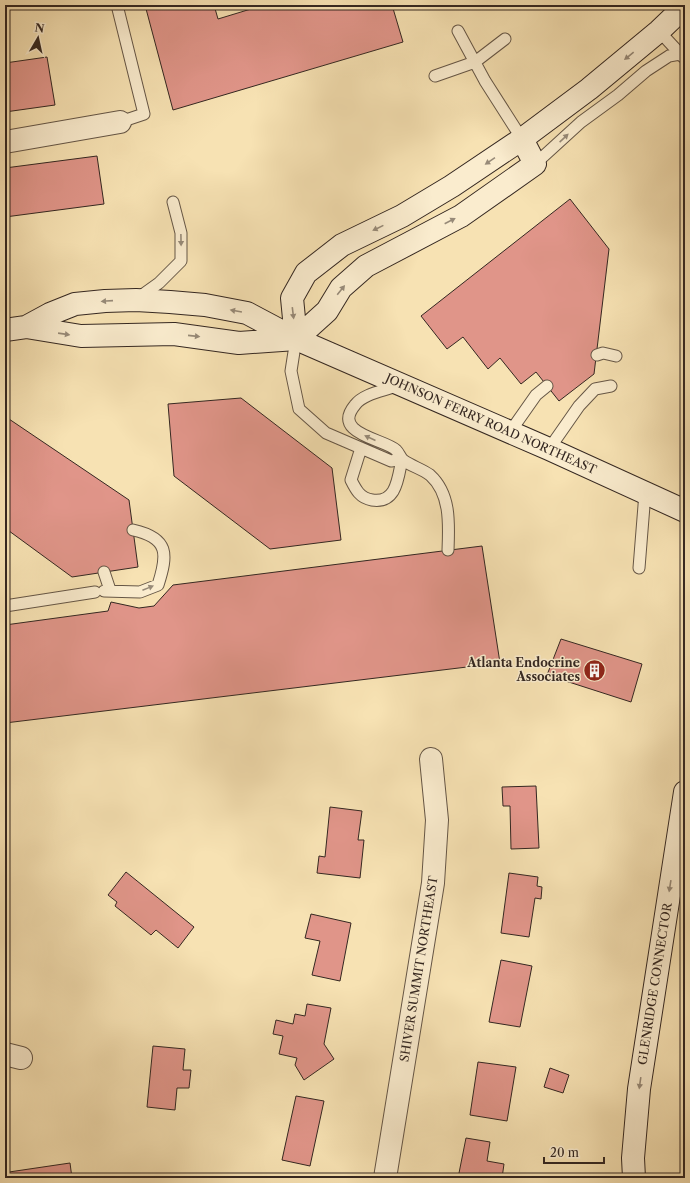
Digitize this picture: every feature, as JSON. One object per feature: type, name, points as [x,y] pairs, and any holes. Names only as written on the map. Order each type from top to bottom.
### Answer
[{"type":"main road","points":[[296,339],[292,298],[306,273],[342,245],[402,216],[452,186],[522,139],[589,89],[659,32],[685,6]]},
{"type":"main road","points":[[5,142],[120,122]]},
{"type":"main road","points":[[296,339],[327,311],[341,288],[366,266],[461,216],[535,164],[522,139]]},
{"type":"main road","name":"JOHNSON FERRY ROAD NORTHEAST","points":[[15,329],[75,304],[136,300],[206,305],[247,313],[296,339],[550,449],[685,511]]},
{"type":"main road","name":"JOHNSON FERRY ROAD NORTHEAST","points":[[15,329],[81,336],[174,334],[239,343],[296,339]]},
{"type":"main road","name":"SHIVER SUMMIT NORTHEAST","points":[[385,1178],[433,883],[437,820],[431,759]]},
{"type":"main road","name":"GLENRIDGE CONNECTOR","points":[[634,1178],[639,1089],[685,792]]},
{"type":"lane","points":[[117,5],[144,114],[120,122]]},
{"type":"lane","points":[[458,31],[522,139]]},
{"type":"lane","points":[[659,32],[682,56]]},
{"type":"lane","points":[[435,76],[475,62],[505,39]]},
{"type":"lane","points":[[535,164],[581,122],[618,95],[646,71],[669,56],[682,56]]},
{"type":"lane","points":[[136,300],[159,283],[181,261],[181,234],[173,202]]},
{"type":"lane","points":[[296,339],[291,371],[299,409],[326,433],[391,461],[402,459]]},
{"type":"lane","points":[[597,355],[603,353],[616,356]]},
{"type":"lane","points":[[400,384],[360,400],[355,405],[350,419],[351,425],[357,432],[396,450],[402,459],[430,475],[440,490],[447,505],[448,550]]},
{"type":"lane","points":[[510,432],[536,395],[547,386]]},
{"type":"lane","points":[[550,449],[579,406],[595,388],[611,386]]},
{"type":"lane","points":[[361,448],[351,480],[357,492],[367,499],[381,501],[390,496],[396,488],[402,459]]},
{"type":"lane","points":[[639,568],[645,492]]},
{"type":"lane","points":[[5,606],[103,591],[140,592],[158,585],[164,564],[161,545],[150,534],[133,530]]},
{"type":"lane","points":[[103,591],[104,572]]},
{"type":"building","points":[[145,5],[214,5],[218,19],[264,5],[392,5],[403,42],[173,110]]},
{"type":"building","points":[[47,57],[55,105],[5,112],[5,63]]},
{"type":"building","points":[[97,156],[104,204],[5,217],[5,168]]},
{"type":"building","points":[[570,199],[609,249],[594,374],[559,401],[536,372],[521,384],[500,358],[488,369],[463,337],[447,349],[421,316]]},
{"type":"building","points":[[241,398],[332,468],[341,540],[270,549],[174,476],[168,404]]},
{"type":"building","points":[[5,419],[9,419],[129,500],[138,567],[72,577],[5,528]]},
{"type":"building","points":[[482,546],[500,663],[5,723],[5,625],[108,611],[111,602],[139,608],[154,606],[173,585]]},
{"type":"building","name":"Atlanta Endocrine Associates","points":[[561,639],[642,664],[631,702],[547,675]]},
{"type":"building","points":[[536,786],[539,848],[511,849],[510,806],[503,806],[502,787]]},
{"type":"building","points":[[330,807],[362,811],[358,840],[364,840],[360,878],[317,873],[319,856],[325,857]]},
{"type":"building","points":[[126,872],[194,927],[178,948],[156,930],[151,935],[115,906],[117,902],[108,895]]},
{"type":"building","points":[[509,873],[538,877],[537,886],[542,887],[541,899],[535,898],[529,937],[501,933]]},
{"type":"building","points":[[311,914],[351,923],[340,981],[312,975],[320,941],[305,938]]},
{"type":"building","points":[[501,960],[532,966],[520,1027],[489,1022]]},
{"type":"building","points":[[307,1004],[331,1008],[324,1044],[334,1059],[304,1080],[295,1065],[297,1058],[279,1054],[283,1036],[273,1034],[276,1020],[293,1024],[295,1014],[305,1016]]},
{"type":"building","points":[[153,1046],[185,1049],[183,1070],[191,1070],[189,1088],[177,1088],[175,1110],[147,1107]]},
{"type":"building","points":[[478,1062],[516,1067],[507,1121],[470,1115]]},
{"type":"building","points":[[550,1068],[569,1075],[563,1093],[544,1087]]},
{"type":"building","points":[[296,1096],[324,1101],[310,1166],[282,1160]]},
{"type":"building","points":[[466,1138],[490,1142],[487,1161],[504,1164],[502,1178],[458,1178]]},
{"type":"building","points":[[70,1163],[72,1178],[10,1178],[9,1172]]},
{"type":"place","name":"Atlanta Endocrine Associates","points":[[595,670]]}]
